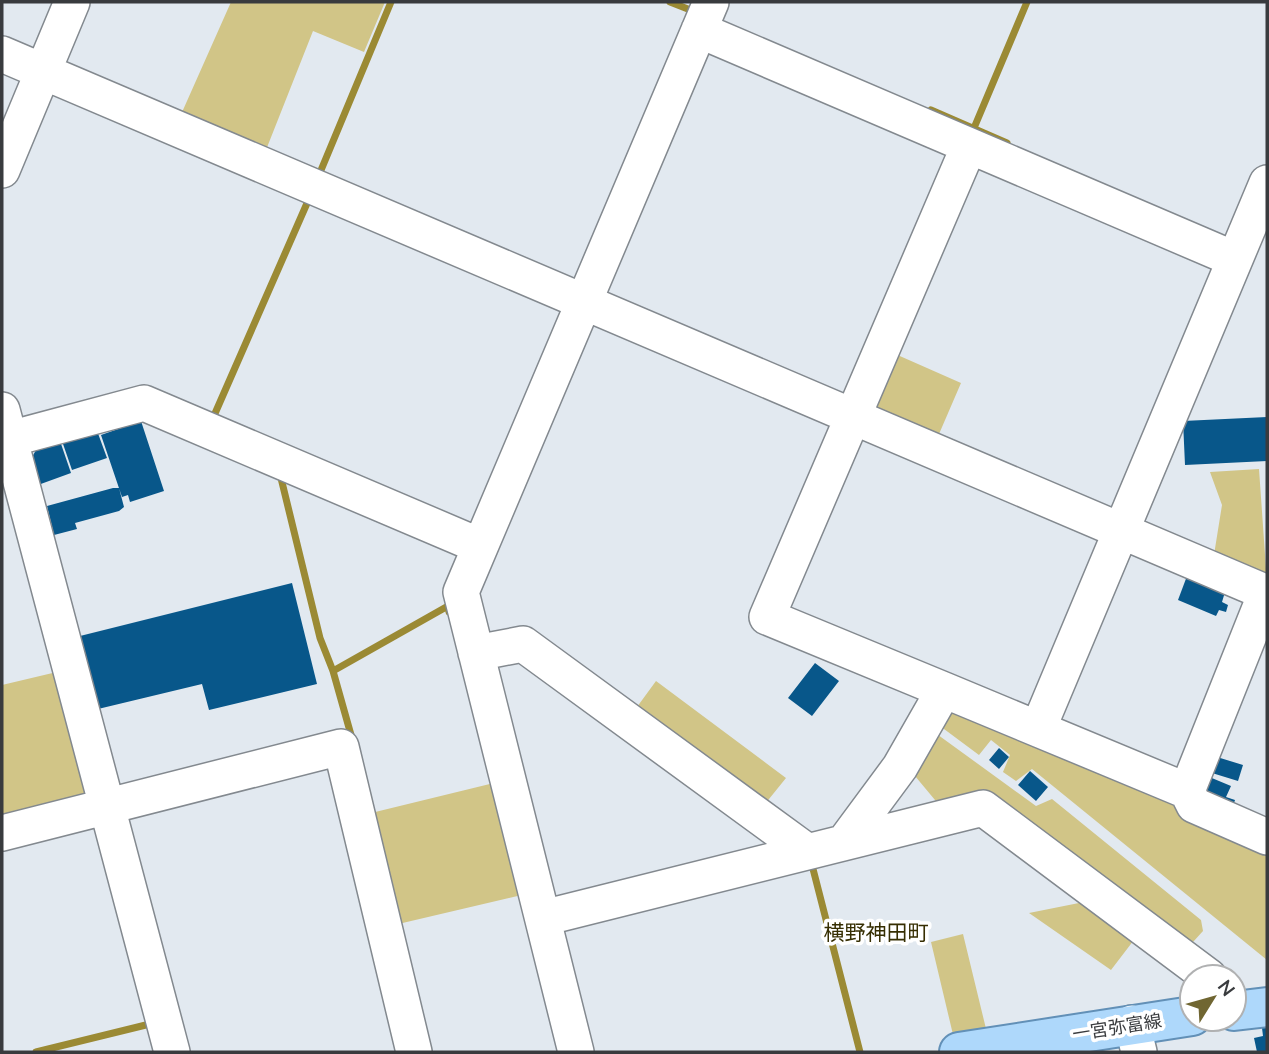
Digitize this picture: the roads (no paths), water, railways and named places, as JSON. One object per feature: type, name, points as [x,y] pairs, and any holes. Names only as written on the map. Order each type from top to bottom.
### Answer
[{"type":"main road","name":"一宮弥富線","points":[[960,1052],[1135,1038],[1178,1021]]},
{"type":"street","points":[[2,170],[72,2]]},
{"type":"street","points":[[576,1052],[461,592],[705,16],[969,146],[1249,241]]},
{"type":"street","points":[[2,54],[1266,593],[1187,791]]},
{"type":"street","points":[[969,146],[767,617],[1187,791],[1194,805],[1267,837]]},
{"type":"street","points":[[1038,729],[1121,531],[1249,241],[1267,183]]},
{"type":"street","points":[[172,1052],[4,430],[144,403],[480,546]]},
{"type":"street","points":[[476,653],[523,644],[805,850]]},
{"type":"street","points":[[846,841],[900,767],[944,690]]},
{"type":"street","points":[[2,833],[341,747],[414,1052]]},
{"type":"street","points":[[543,918],[805,850],[984,808],[1190,963]]},
{"type":"waterway","points":[[319,175],[391,2]]},
{"type":"waterway","points":[[670,2],[693,11]]},
{"type":"waterway","points":[[974,128],[1027,2]]},
{"type":"waterway","points":[[931,110],[1007,143]]},
{"type":"waterway","points":[[217,420],[213,418],[308,201]]},
{"type":"waterway","points":[[280,474],[320,638],[333,671],[353,742]]},
{"type":"waterway","points":[[333,671],[448,606],[449,612]]},
{"type":"waterway","points":[[812,865],[860,1052]]},
{"type":"waterway","points":[[36,1052],[154,1023]]},
{"type":"district","name":"横野神田町","points":[[876,932]]}]
